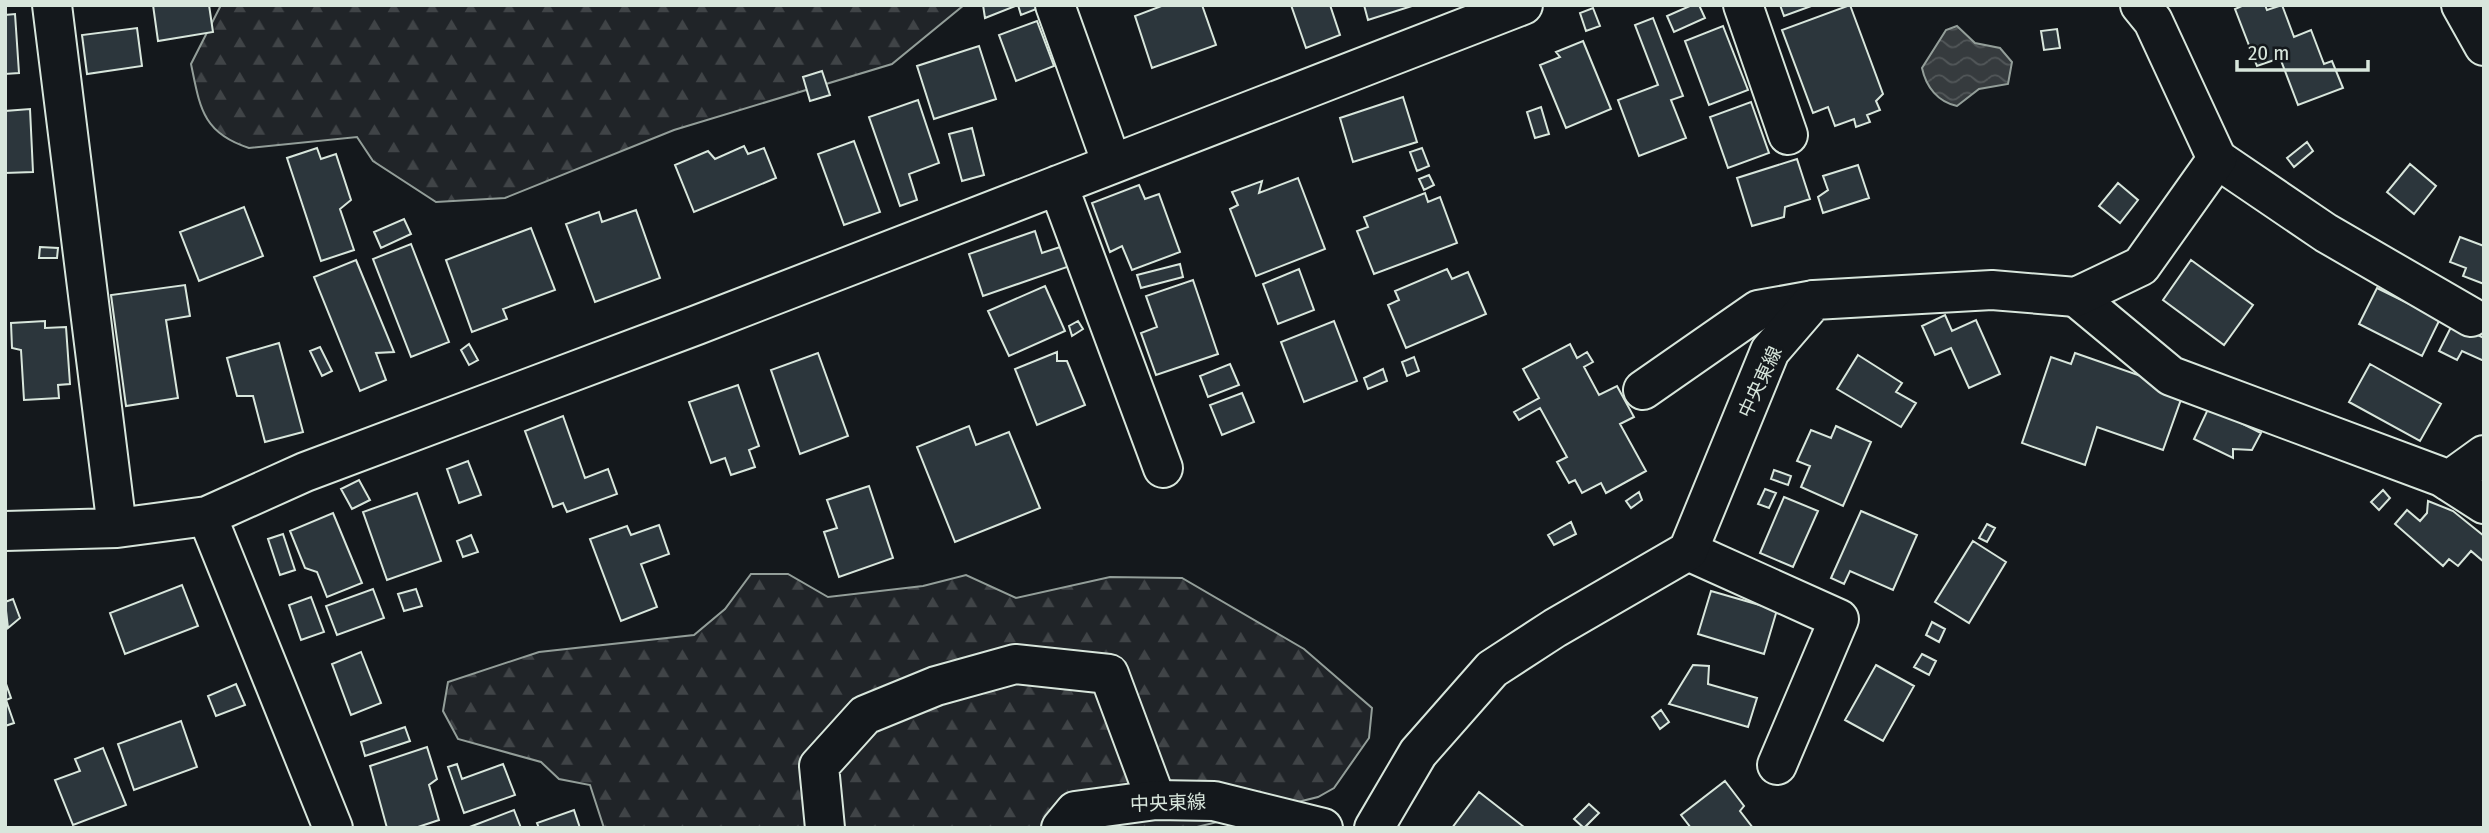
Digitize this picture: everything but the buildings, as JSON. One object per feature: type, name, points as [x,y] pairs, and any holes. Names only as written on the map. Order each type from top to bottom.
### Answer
[{"type":"street","points":[[52,5],[117,528]]},
{"type":"street","points":[[1055,5],[1112,164]]},
{"type":"street","points":[[5,531],[117,528],[207,516],[305,472],[1523,5]]},
{"type":"street","points":[[1743,5],[1788,135]]},
{"type":"street","points":[[2140,5],[2153,21],[2217,159],[2326,233],[2471,317]]},
{"type":"street","points":[[2462,5],[2484,46]]},
{"type":"street","points":[[1643,390],[1758,310],[1814,300],[1992,290],[2076,298],[2141,266],[2217,159]]},
{"type":"street","points":[[1058,185],[1163,468]]},
{"type":"street","points":[[2076,298],[2171,376],[2448,481],[2484,504]]},
{"type":"street","name":"中央東線","points":[[1688,551],[1770,351],[1814,300]]},
{"type":"street","points":[[2448,481],[2484,455]]},
{"type":"street","points":[[207,516],[333,828]]},
{"type":"street","points":[[1374,828],[1418,753],[1492,668],[1688,551],[1839,619],[1777,765]]},
{"type":"street","points":[[825,828],[819,766],[865,715],[936,686],[1016,664],[1109,674],[1156,800]]},
{"type":"street","name":"中央東線","points":[[1062,828],[1075,811],[1156,800],[1214,801],[1323,828]]},
{"type":"green space","points":[[221,5],[964,5],[892,64],[674,130],[505,198],[436,202],[373,161],[357,137],[249,148],[221,135],[212,126],[201,106],[191,64]]},
{"type":"green space","points":[[751,574],[788,574],[828,597],[923,586],[966,575],[1016,598],[1110,577],[1182,578],[1304,649],[1372,708],[1369,738],[1334,788],[1318,797],[1193,828],[604,828],[590,785],[559,779],[541,762],[458,739],[443,711],[448,682],[539,652],[694,635],[725,609]]},
{"type":"water","points":[[1957,26],[1975,43],[2000,48],[2012,62],[2008,84],[1979,89],[1957,106],[1934,93],[1922,68],[1946,30]]}]
